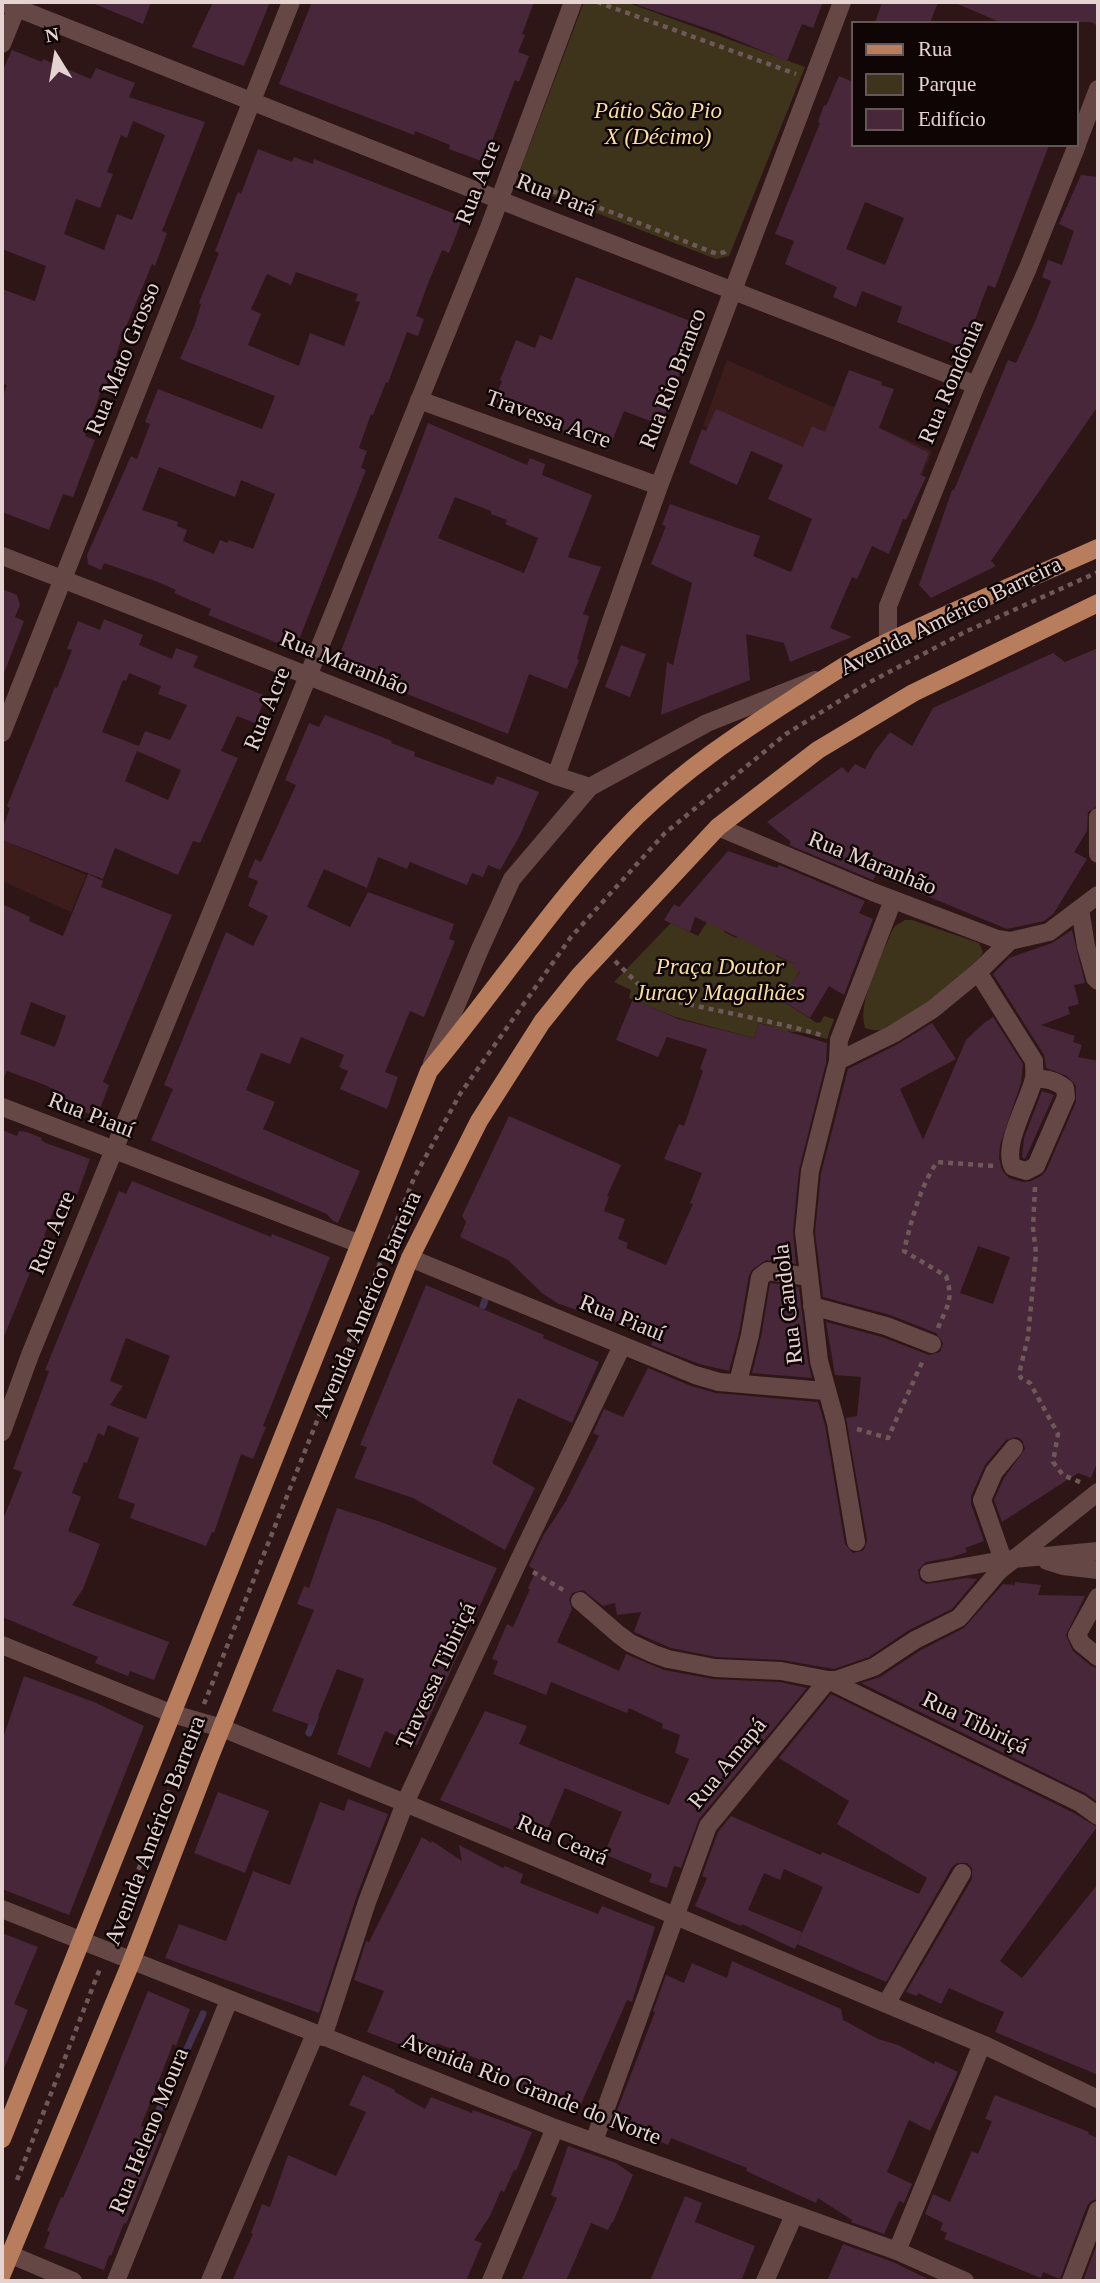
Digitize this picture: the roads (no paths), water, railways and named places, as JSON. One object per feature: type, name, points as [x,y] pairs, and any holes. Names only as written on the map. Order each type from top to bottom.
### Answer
[{"type":"main road","name":"Avenida Américo Barreira","points":[[2,2139],[429,1071],[478,1013],[540,927],[593,864],[680,776],[727,741],[838,670],[888,642],[1098,548]]},
{"type":"main road","name":"Avenida Américo Barreira","points":[[2,2274],[132,1960],[410,1258],[479,1121],[542,1022],[604,949],[718,827],[818,751],[913,693],[1098,603]]},
{"type":"street","name":"Rua Mato Grosso","points":[[2,733],[291,2]]},
{"type":"street","name":"Rua Acre","points":[[2,1432],[30,1355],[309,675],[500,200],[573,2]]},
{"type":"street","name":"Rua Rio Branco","points":[[556,776],[659,486],[842,2]]},
{"type":"street","name":"Rua Pará","points":[[12,4],[252,102],[976,385]]},
{"type":"street","points":[[2,44],[12,4]]},
{"type":"street","name":"Rua Rondônia","points":[[1079,140],[1098,89]]},
{"type":"street","name":"Rua Rondônia","points":[[888,642],[888,606],[976,385],[1028,268],[1076,147]]},
{"type":"street","name":"Travessa Acre","points":[[419,400],[659,486]]},
{"type":"street","name":"Rua Maranhão","points":[[2,556],[309,675],[556,776],[590,787]]},
{"type":"street","name":"Avenida Américo Barreira","points":[[429,1071],[512,879],[590,787],[707,723],[838,670]]},
{"type":"street","points":[[1098,817],[1098,854]]},
{"type":"street","name":"Rua Maranhão","points":[[718,827],[893,900],[997,939],[1010,941]]},
{"type":"street","points":[[838,1061],[893,1034],[933,1009],[1010,941],[1049,932],[1098,895]]},
{"type":"street","name":"Rua Gandola","points":[[856,1542],[836,1423],[825,1391],[804,1232],[810,1171],[838,1061],[839,1040],[893,900]]},
{"type":"street","points":[[1080,909],[1086,946],[1098,981]]},
{"type":"street","points":[[978,972],[1034,1061],[1034,1078],[1019,1114],[1010,1158],[1023,1169],[1042,1153],[1066,1097],[1065,1088],[1059,1083],[1034,1078]]},
{"type":"street","name":"Rua Piauí","points":[[2,1107],[360,1244]]},
{"type":"street","name":"Rua Piauí","points":[[410,1258],[695,1375],[719,1381],[825,1391]]},
{"type":"street","points":[[738,1382],[750,1335],[760,1277],[768,1271],[809,1277]]},
{"type":"street","points":[[812,1306],[886,1326],[932,1344]]},
{"type":"street","name":"Travessa Tibiriçá","points":[[210,2281],[319,2035],[405,1803],[622,1346]]},
{"type":"street","points":[[1008,1560],[982,1500],[995,1472],[1014,1448]]},
{"type":"street","points":[[580,1601],[630,1643],[668,1660],[715,1668],[781,1671],[836,1680],[874,1667],[915,1640],[959,1618],[1008,1560],[1092,1489]]},
{"type":"street","points":[[929,1573],[1008,1560],[1098,1551]]},
{"type":"street","points":[[1035,1558],[1063,1566],[1098,1570]]},
{"type":"street","points":[[1098,1597],[1077,1635],[1081,1643],[1098,1657]]},
{"type":"street","name":"Rua Ceará","points":[[2,1644],[173,1714],[222,1728],[405,1803],[982,2044],[1098,2099]]},
{"type":"street","name":"Rua Tibiriçá","points":[[828,1680],[1068,1797],[1098,1816]]},
{"type":"street","name":"Rua Amapá","points":[[594,2141],[708,1826],[828,1680]]},
{"type":"street","points":[[886,2004],[962,1873]]},
{"type":"street","name":"Avenida Rio Grande do Norte","points":[[2,1909],[555,2128],[897,2252],[965,2281]]},
{"type":"street","name":"Rua Heleno Moura","points":[[116,2281],[229,2000]]},
{"type":"street","points":[[897,2252],[982,2044]]},
{"type":"street","points":[[491,2281],[555,2128]]},
{"type":"street","points":[[1071,2281],[1098,2210]]},
{"type":"street","points":[[765,2281],[794,2216]]},
{"type":"street","points":[[9,2254],[73,2281]]},
{"type":"waterway","points":[[483,1306],[486,1297]]},
{"type":"waterway","points":[[309,1733],[315,1717]]},
{"type":"waterway","points":[[153,2123],[203,2014]]},
{"type":"park label","name":"Pátio São Pio X (Décimo)","points":[[658,125]]},
{"type":"park label","name":"Praça Doutor Juracy Magalhães","points":[[720,981]]}]
